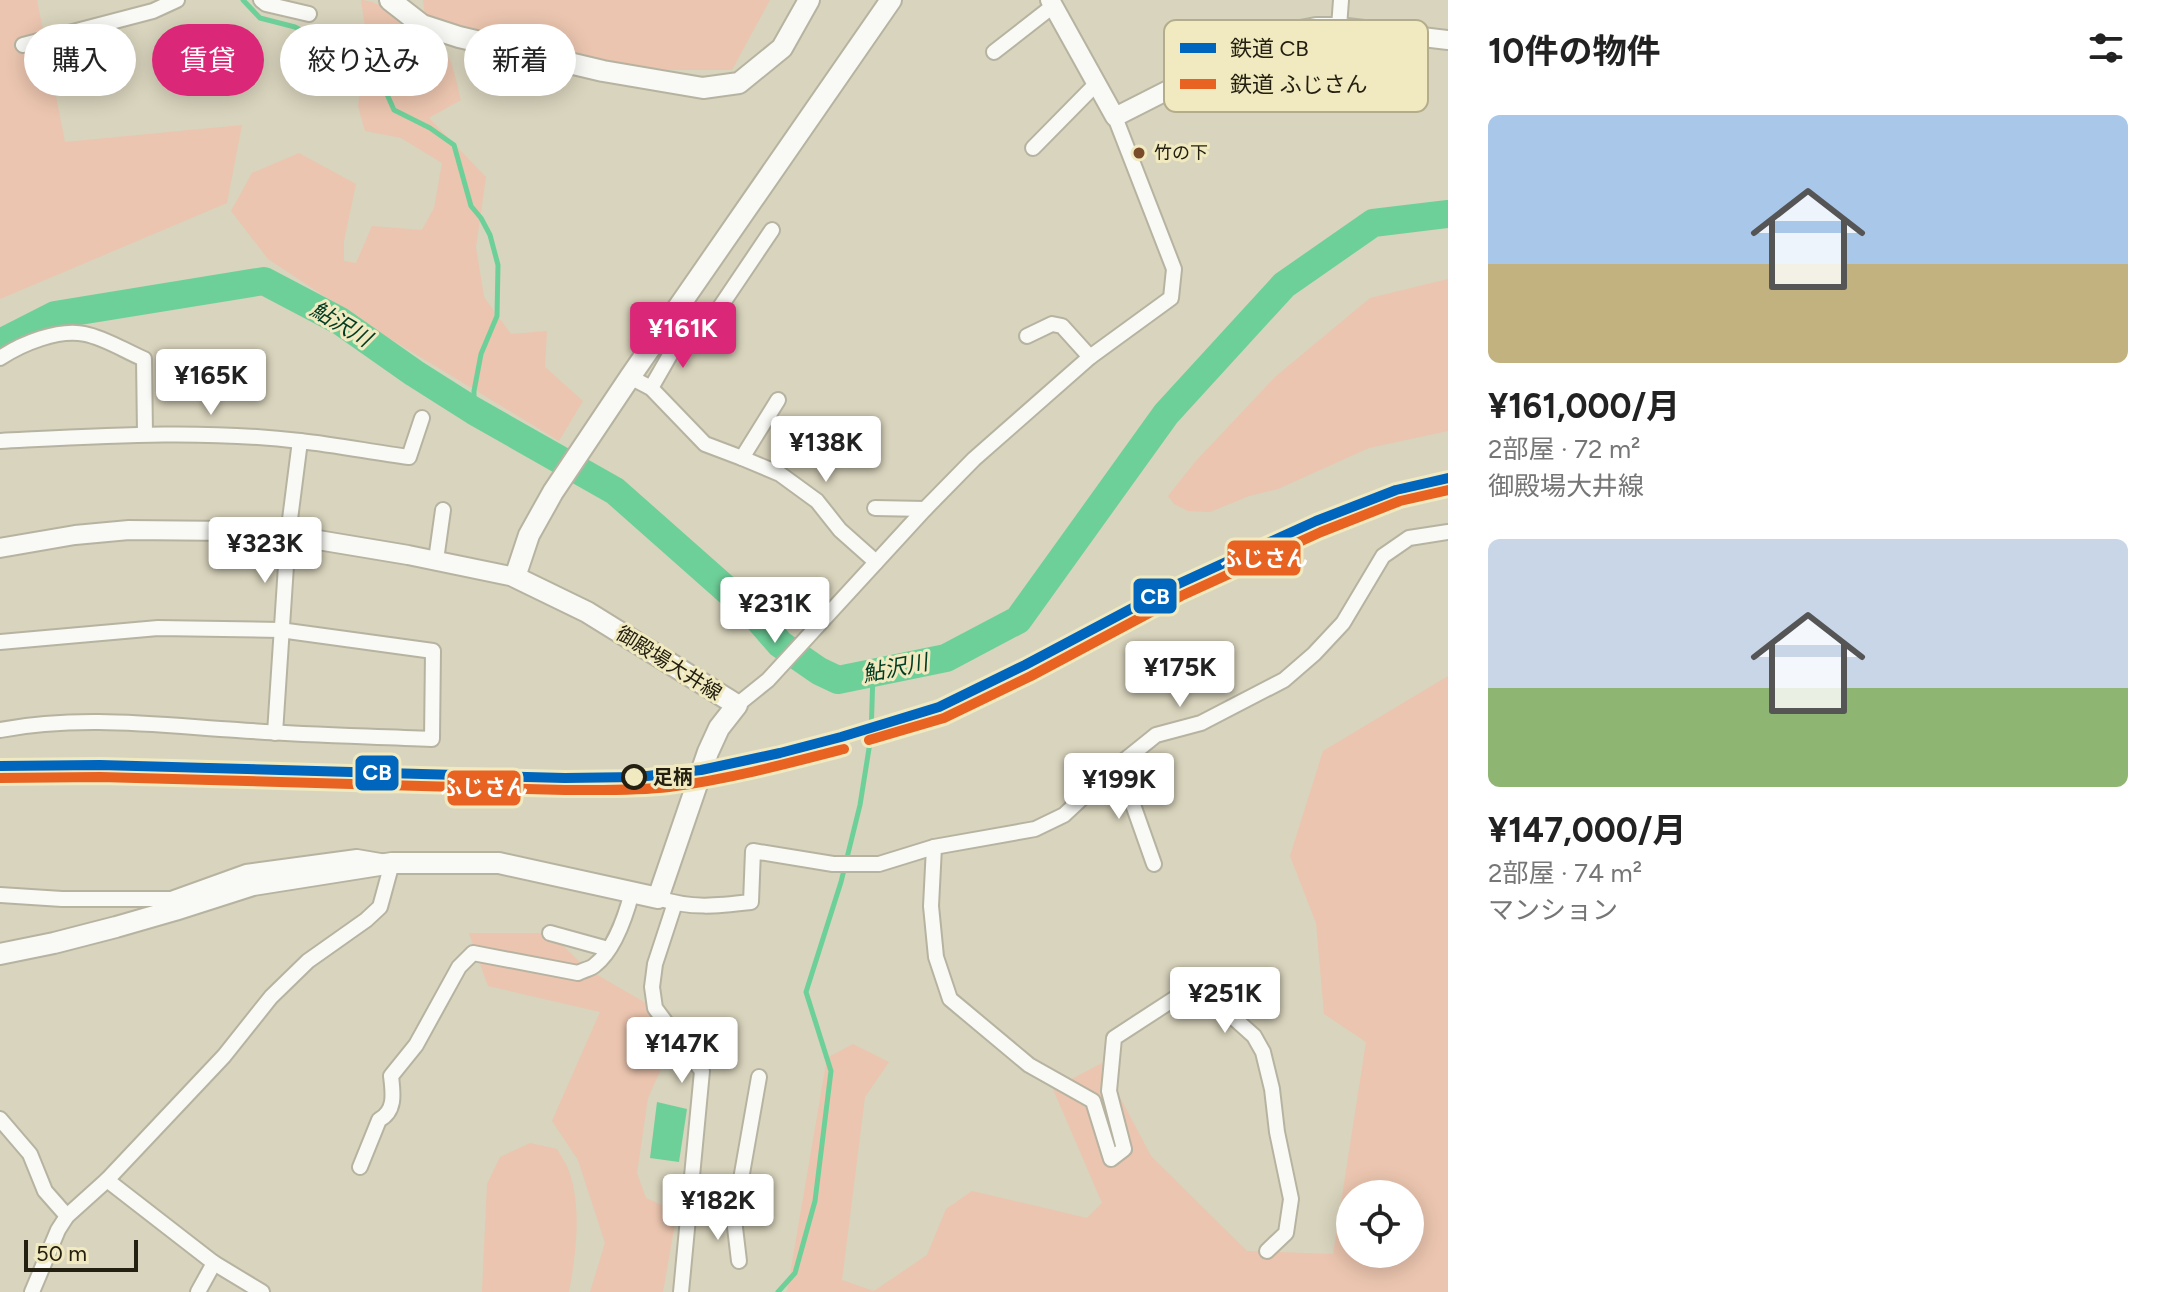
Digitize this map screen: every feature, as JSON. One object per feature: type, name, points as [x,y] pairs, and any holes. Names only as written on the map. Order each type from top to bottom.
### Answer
[{"type":"main road","points":[[390,0],[422,25],[459,37],[603,71],[703,88],[739,83],[782,48],[809,0]]},
{"type":"main road","points":[[515,577],[529,535],[555,489],[891,0]]},
{"type":"main road","name":"御殿場大井線","points":[[515,577],[587,612],[737,705],[726,716],[711,744],[666,901]]},
{"type":"main road","points":[[0,954],[54,943],[175,910],[253,885],[392,863],[499,863],[666,901]]},
{"type":"street","points":[[23,45],[153,11],[177,0]]},
{"type":"street","points":[[261,0],[266,4],[309,14],[301,0]]},
{"type":"street","points":[[1340,20],[1341,0]]},
{"type":"street","points":[[737,705],[768,680],[974,459],[1090,357],[1171,298],[1174,269],[1115,117],[1051,3],[994,52]]},
{"type":"street","points":[[1428,38],[1448,40]]},
{"type":"street","points":[[1033,148],[1097,83]]},
{"type":"street","points":[[1115,117],[1164,92]]},
{"type":"street","points":[[651,388],[682,334],[689,336],[710,322],[772,230]]},
{"type":"street","points":[[1027,336],[1052,324],[1062,326],[1090,357]]},
{"type":"street","points":[[0,358],[41,338],[74,332],[88,334],[144,359],[145,434]]},
{"type":"street","points":[[630,377],[651,388],[705,444],[780,474],[817,501],[840,530],[876,562]]},
{"type":"street","points":[[742,458],[778,400]]},
{"type":"street","points":[[0,441],[145,434],[300,441],[409,457],[422,418]]},
{"type":"street","points":[[275,733],[288,535],[300,441]]},
{"type":"street","points":[[875,508],[925,509]]},
{"type":"street","points":[[436,560],[443,510]]},
{"type":"street","points":[[0,548],[75,535],[129,530],[233,531],[288,535],[515,577]]},
{"type":"street","points":[[681,1292],[702,1071],[655,1008],[652,987],[666,901],[711,907],[751,902],[753,851],[833,864],[879,864],[934,847],[1035,829],[1064,815],[1156,735],[1201,723],[1284,680],[1343,623],[1383,556],[1409,538],[1448,532]]},
{"type":"street","points":[[0,642],[158,628],[280,630],[433,651],[432,739],[275,733],[100,721],[26,725],[0,730]]},
{"type":"street","points":[[1119,765],[1154,864]]},
{"type":"street","points":[[934,847],[931,906],[936,957],[950,999],[1029,1065],[1093,1101],[1111,1159],[1124,1149],[1109,1091],[1114,1038],[1203,980],[1225,1010],[1254,1036],[1263,1052],[1272,1089],[1291,1199],[1286,1233],[1267,1251]]},
{"type":"street","points":[[0,895],[62,899],[171,899],[246,872],[357,857],[392,863],[380,907],[308,961],[271,997],[224,1056],[107,1180],[67,1216],[32,1292]]},
{"type":"street","points":[[360,1167],[379,1120],[387,1116],[394,1101],[391,1076],[416,1045],[459,967],[473,953],[578,973],[594,966],[608,949],[627,914],[632,892]]},
{"type":"street","points":[[550,933],[608,949]]},
{"type":"street","points":[[739,1261],[734,1219],[759,1077]]},
{"type":"street","points":[[0,1119],[30,1154],[45,1191],[67,1216]]},
{"type":"street","points":[[107,1180],[214,1263],[262,1292]]},
{"type":"street","points":[[689,1207],[734,1219]]},
{"type":"street","points":[[198,1292],[214,1263]]},
{"type":"shaded area","points":[[0,0],[37,0],[42,24],[24,24],[24,96],[56,96],[65,142],[242,125],[227,203],[0,299]]},
{"type":"shaded area","points":[[361,0],[382,6],[412,24],[365,24]]},
{"type":"shaded area","points":[[423,0],[770,0],[732,70],[652,70],[576,53],[576,24],[464,26],[425,16]]},
{"type":"shaded area","points":[[448,57],[461,100],[429,118],[486,177],[476,247],[484,297],[511,334],[547,331],[545,367],[583,401],[559,441],[374,329],[268,259],[231,211],[252,173],[299,153],[356,184],[344,241],[344,261],[356,263],[372,226],[422,230],[434,208],[442,163],[401,138],[365,131],[358,106],[359,96],[448,96]]},
{"type":"shaded area","points":[[1448,279],[1448,431],[1369,448],[1278,489],[1249,496],[1210,512],[1188,511],[1174,504],[1168,496],[1195,462],[1275,377],[1370,298]]},
{"type":"shaded area","points":[[1448,676],[1448,1292],[787,1292],[827,1058],[853,1044],[889,1062],[865,1097],[842,1280],[874,1291],[927,1255],[946,1209],[972,1191],[1087,1218],[1102,1203],[1053,1089],[1102,1063],[1151,1156],[1247,1251],[1333,1254],[1336,1235],[1336,1268],[1424,1268],[1424,1180],[1345,1180],[1366,1042],[1324,1014],[1316,923],[1290,856],[1323,751]]},
{"type":"shaded area","points":[[469,933],[550,933],[587,969],[644,1002],[671,1047],[648,1098],[637,1173],[646,1198],[677,1212],[663,1292],[590,1292],[605,1243],[578,1160],[552,1121],[600,1012],[488,986]]},
{"type":"shaded area","points":[[657,1102],[687,1109],[679,1162],[650,1158]]},
{"type":"shaded area","points":[[530,1143],[557,1149],[573,1185],[576,1231],[569,1292],[482,1292],[487,1184],[500,1157]]},
{"type":"waterway","points":[[243,0],[260,18],[295,27],[378,74],[394,110],[430,128],[454,145],[471,206],[490,235],[498,265],[497,316],[481,354],[474,391],[474,411]]},
{"type":"waterway","name":"鮎沢川","points":[[0,343],[55,315],[264,281],[340,321],[474,411],[615,491],[754,614],[780,644],[838,680],[946,658],[1018,620],[1166,414],[1284,285],[1373,223],[1448,214]]},
{"type":"waterway","points":[[778,1292],[795,1273],[815,1201],[831,1071],[806,992],[841,882],[860,805],[871,736],[873,673]]},
{"type":"rail line","name":"CB","points":[[0,766],[100,765],[565,778],[638,777],[701,770],[841,737],[939,707],[1176,585],[1316,521],[1396,490],[1448,478]]},
{"type":"rail line","name":"ふじさん","points":[[869,740],[944,718],[1031,676],[1181,596],[1321,532],[1400,501],[1448,490]]},
{"type":"rail line","name":"ふじさん","points":[[0,778],[100,777],[630,790],[714,780],[844,749]]},
{"type":"place","name":"竹の下","points":[[1139,153]]},
{"type":"place","name":"足柄","points":[[634,777]]}]
